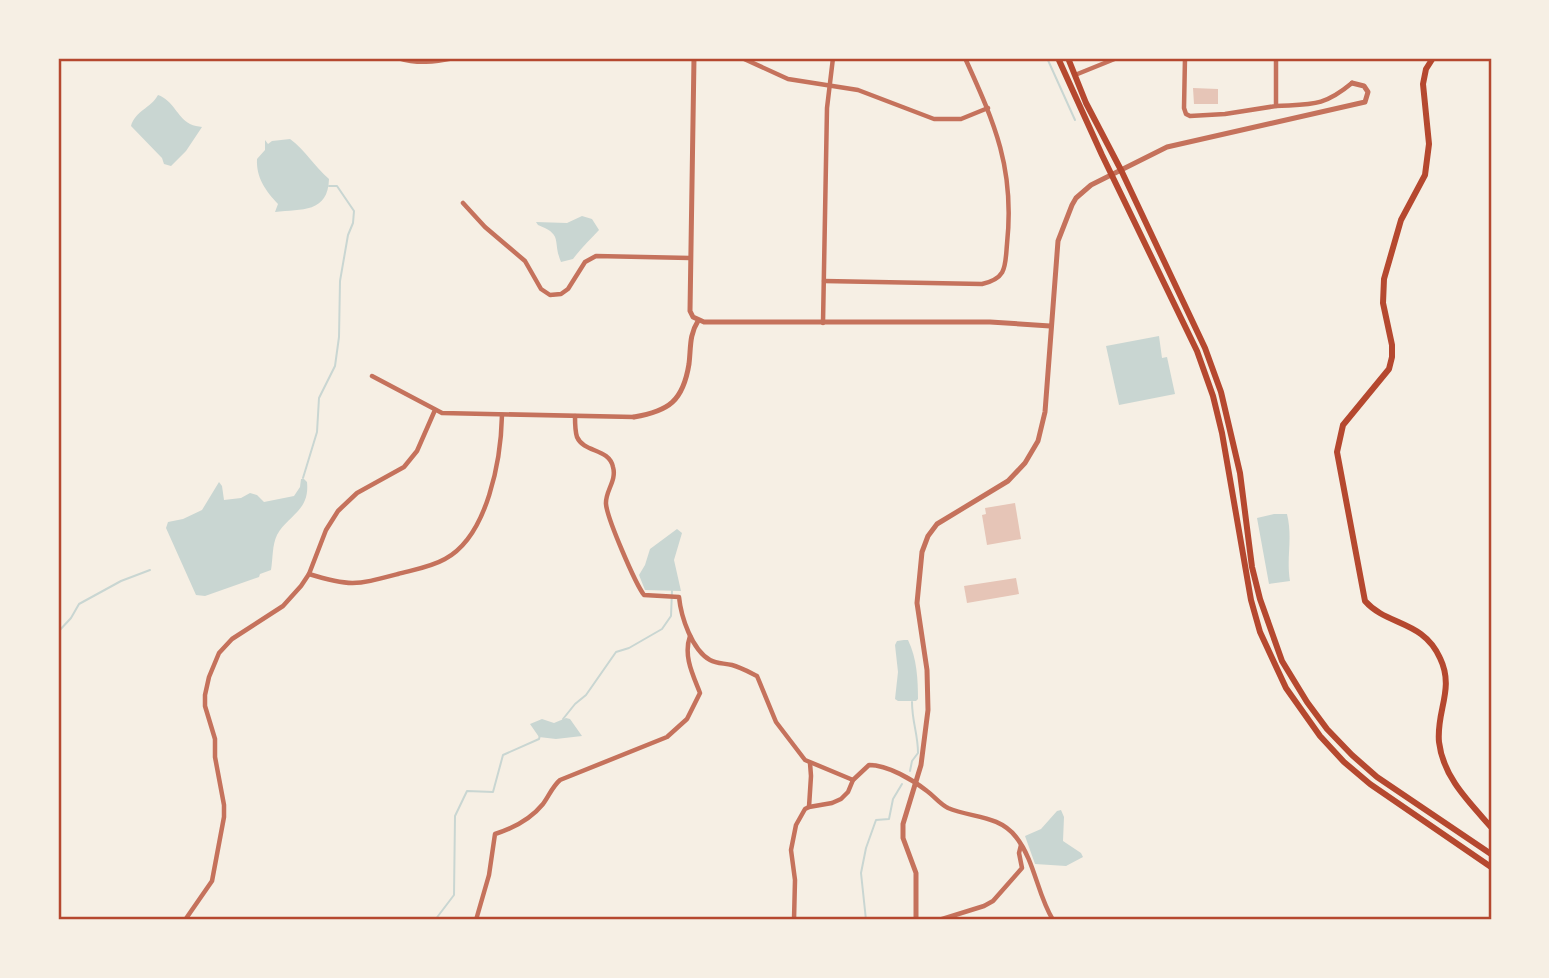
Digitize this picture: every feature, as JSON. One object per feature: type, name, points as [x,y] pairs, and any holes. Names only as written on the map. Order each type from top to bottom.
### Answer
[{"type":"main road","points":[[1058,58],[1197,351],[1213,396],[1230,473],[1251,600],[1260,632],[1286,688],[1320,736],[1370,784],[1491,867]]},
{"type":"main road","points":[[1068,58],[1086,103],[1121,170],[1205,348],[1221,392],[1240,473],[1252,567],[1260,599],[1273,639],[1294,683],[1327,729],[1377,777],[1491,855]]},
{"type":"main road","points":[[1433,58],[1426,69],[1423,84],[1430,144],[1429,159],[1425,175],[1401,220],[1384,279],[1382,303],[1392,345],[1392,357],[1389,369],[1343,425],[1337,452],[1365,601],[1371,608],[1409,625],[1422,634],[1433,644],[1441,658],[1447,674],[1439,741],[1442,756],[1451,778],[1491,827]]},
{"type":"street","points":[[398,58],[431,63],[454,58]]},
{"type":"street","points":[[694,58],[690,311],[698,321],[823,324],[990,322],[1051,326]]},
{"type":"street","points":[[742,58],[788,79],[858,90],[934,119],[961,119],[988,108]]},
{"type":"street","points":[[823,324],[829,85],[833,58]]},
{"type":"street","points":[[824,281],[982,284],[996,281],[1003,272],[1009,197],[1002,146],[965,58]]},
{"type":"street","points":[[1074,76],[1117,58]]},
{"type":"street","points":[[916,920],[916,873],[903,838],[904,824],[917,785],[928,710],[928,670],[918,603],[919,570],[924,544],[937,524],[1008,481],[1030,455],[1042,426],[1058,241],[1068,212],[1082,191],[1167,148],[1365,102],[1368,92],[1364,86],[1352,83],[1328,101],[1319,104],[1276,106],[1190,117],[1184,108],[1185,58]]},
{"type":"street","points":[[1276,58],[1276,106]]},
{"type":"street","points":[[463,203],[485,227],[525,261],[541,289],[550,295],[561,294],[568,289],[585,262],[596,256],[690,258]]},
{"type":"street","points":[[372,376],[435,410],[453,414],[634,417],[652,414],[667,408],[679,397],[689,364],[690,337],[698,321]]},
{"type":"street","points":[[186,920],[212,881],[224,817],[215,739],[205,706],[205,695],[219,653],[232,639],[283,606],[309,574],[326,530],[338,511],[358,493],[404,467],[418,451],[435,410]]},
{"type":"street","points":[[309,574],[343,584],[360,584],[445,559],[465,543],[477,523],[491,489],[500,447],[502,415]]},
{"type":"street","points":[[575,416],[576,434],[580,442],[603,453],[613,467],[613,483],[606,504],[607,512],[643,595],[679,597],[680,608],[691,635],[708,660],[733,665],[757,676],[776,722],[810,763],[853,780]]},
{"type":"street","points":[[476,920],[489,875],[495,834],[527,820],[560,780],[667,737],[687,719],[700,694],[690,671],[688,642],[691,635]]},
{"type":"street","points":[[809,807],[810,763]]},
{"type":"street","points":[[794,920],[796,899],[792,840],[796,825],[805,809],[841,799],[848,792],[853,780],[869,765],[878,765],[917,785],[947,807],[990,818],[1007,826],[1026,852],[1040,896],[1053,920]]},
{"type":"street","points":[[939,920],[993,901],[1022,868],[1019,853],[1021,844]]},
{"type":"shaded area","points":[[158,95],[168,101],[186,121],[202,127],[186,151],[171,166],[164,164],[162,158],[131,126],[136,117]]},
{"type":"shaded area","points":[[290,139],[329,179],[328,190],[319,204],[312,207],[275,212],[278,204],[263,184],[257,159],[265,150],[265,140],[268,144]]},
{"type":"shaded area","points":[[582,216],[592,219],[599,230],[573,259],[561,262],[556,239],[536,222],[567,223]]},
{"type":"shaded area","points":[[1159,336],[1162,358],[1167,357],[1175,394],[1119,405],[1106,346]]},
{"type":"shaded area","points":[[301,479],[307,482],[305,500],[277,535],[271,570],[259,577],[205,596],[196,595],[166,528],[168,522],[183,519],[202,510],[219,482],[224,500],[241,498],[250,493],[257,495],[264,502],[294,496],[300,487]]},
{"type":"shaded area","points":[[1287,514],[1290,581],[1269,584],[1257,518]]},
{"type":"shaded area","points":[[677,529],[682,533],[674,560],[681,591],[645,590],[639,575],[650,549]]},
{"type":"shaded area","points":[[908,640],[915,662],[918,699],[898,701],[895,699],[898,672],[895,645],[897,641]]},
{"type":"shaded area","points":[[542,719],[554,723],[570,719],[582,736],[556,739],[539,737],[530,724]]},
{"type":"shaded area","points":[[1061,810],[1064,817],[1063,841],[1083,857],[1066,866],[1035,864],[1025,836],[1041,829]]},
{"type":"building","points":[[1193,88],[1218,89],[1218,104],[1194,104]]},
{"type":"building","points":[[1015,503],[1021,539],[987,545],[982,515],[986,514],[985,508]]},
{"type":"building","points":[[1016,578],[1019,594],[967,603],[964,586]]},
{"type":"waterway","points":[[1047,58],[1075,120]]},
{"type":"waterway","points":[[303,478],[317,432],[319,398],[335,366],[339,337],[340,281],[348,235],[353,223],[354,211],[337,186],[329,186]]},
{"type":"waterway","points":[[58,632],[79,604],[121,581],[150,570]]},
{"type":"waterway","points":[[563,719],[586,695],[616,652],[629,648],[662,629],[671,616],[672,591]]},
{"type":"waterway","points":[[910,771],[912,761],[918,753],[912,702]]},
{"type":"waterway","points":[[435,920],[454,895],[455,816],[467,791],[493,792],[503,755],[539,739],[540,735]]},
{"type":"waterway","points":[[866,920],[861,873],[866,848],[876,820],[889,819],[893,799],[902,784]]}]
